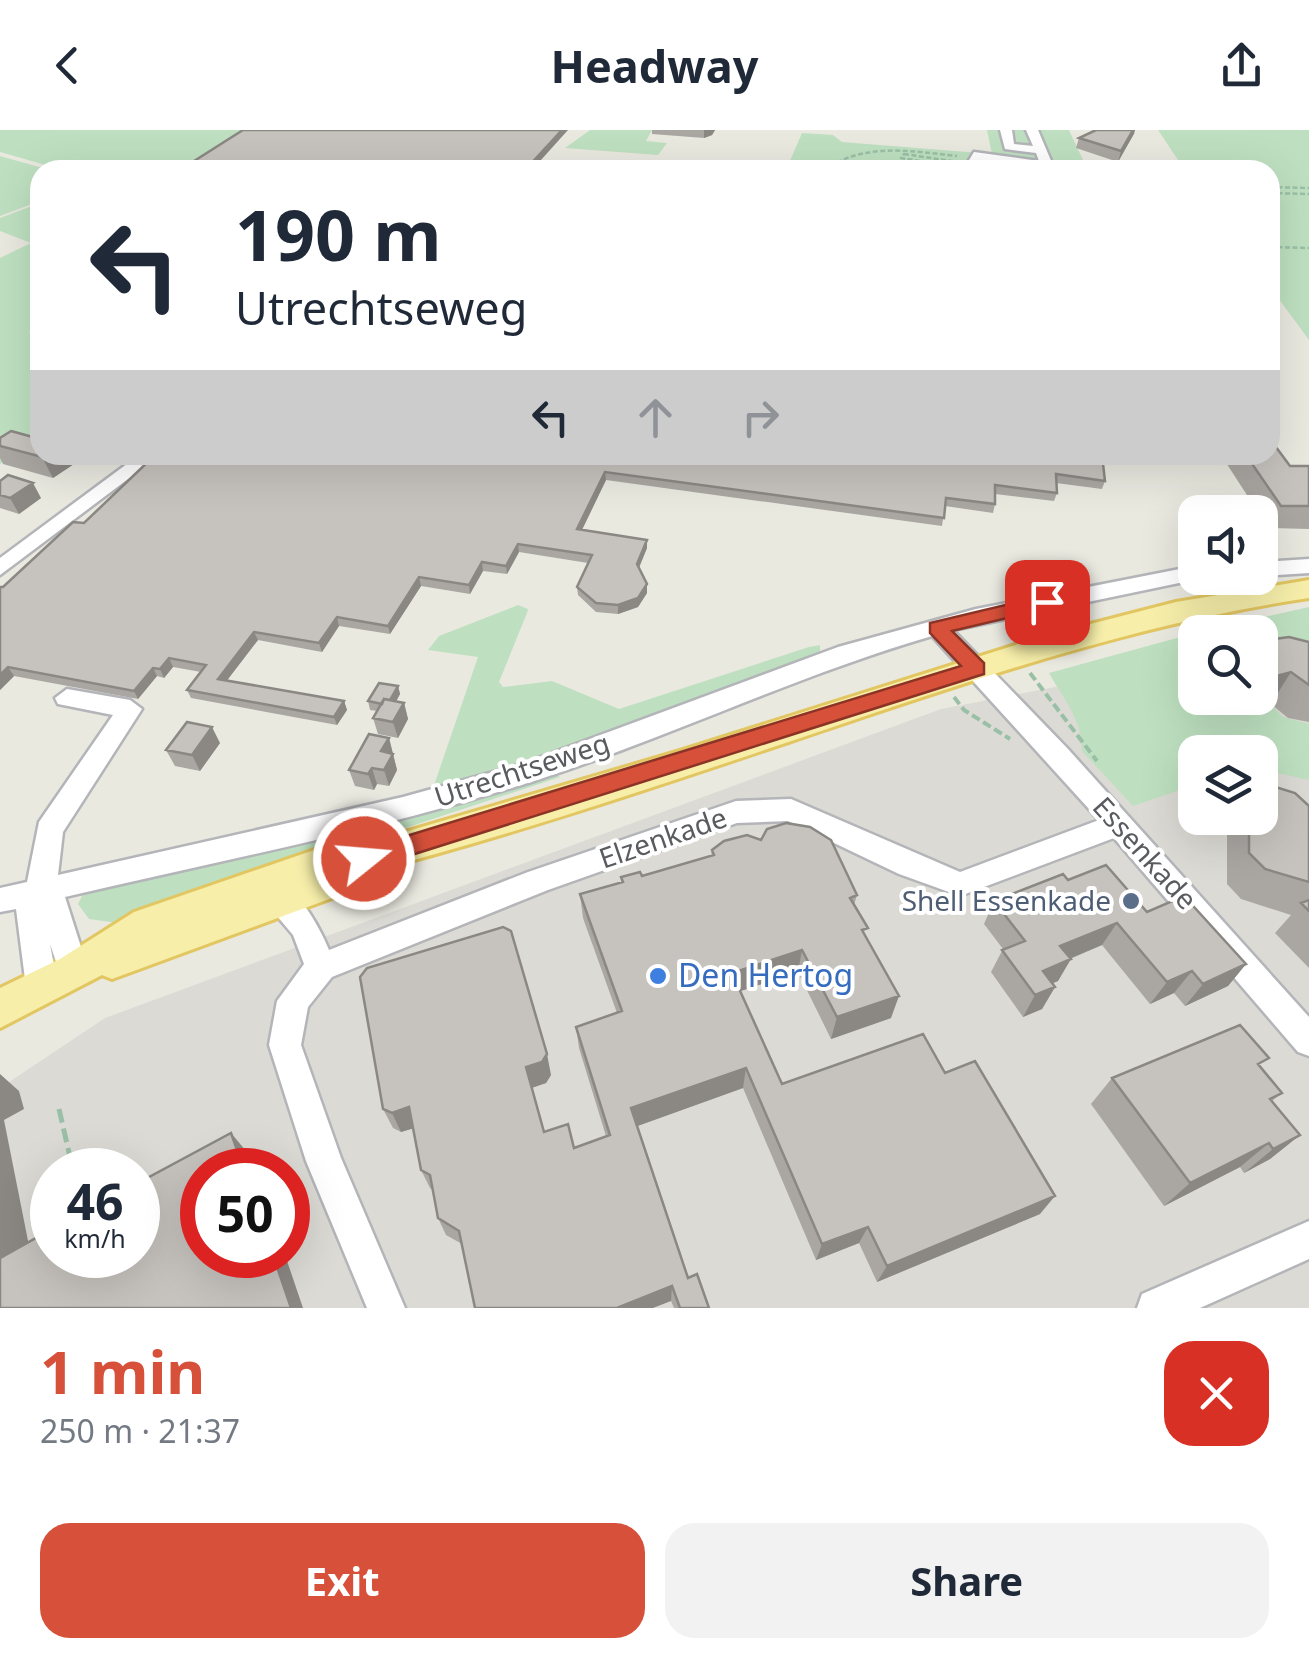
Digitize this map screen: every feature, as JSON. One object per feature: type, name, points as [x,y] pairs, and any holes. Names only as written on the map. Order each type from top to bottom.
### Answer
[{"type":"main road","name":"Utrechtseweg","points":[[0,1009],[58,979],[158,947],[269,892],[327,884],[364,859],[1016,654],[1253,595],[1309,589]]},
{"type":"street","points":[[1006,130],[1009,147],[1041,150]]},
{"type":"street","points":[[1032,130],[1045,160]]},
{"type":"street","points":[[0,568],[137,465]]},
{"type":"street","points":[[1278,568],[1309,566]]},
{"type":"street","name":"Utrechtseweg","points":[[0,900],[404,808],[527,773],[846,653],[937,628],[1178,577]]},
{"type":"street","points":[[937,628],[976,669]]},
{"type":"street","name":"Essenkade","points":[[976,669],[1309,1041]]},
{"type":"street","points":[[58,979],[30,910],[39,892],[49,830],[130,709],[67,698]]},
{"type":"street","name":"Elzenkade","points":[[321,967],[538,881],[736,812],[791,810],[909,866],[960,884],[1117,825]]},
{"type":"street","points":[[269,892],[305,927],[321,967],[293,1001],[285,1045],[324,1161],[386,1308]]},
{"type":"street","points":[[1156,1308],[1309,1240]]},
{"type":"path","points":[[840,160],[874,151],[938,160]]},
{"type":"path","points":[[914,160],[901,158],[904,154],[944,160]]},
{"type":"path","points":[[1280,188],[1308,191]]},
{"type":"path","points":[[1280,192],[1308,191]]},
{"type":"path","points":[[1280,247],[1309,248]]},
{"type":"path","points":[[1016,654],[1103,770]]},
{"type":"path","points":[[940,680],[964,710],[1015,741]]},
{"type":"path","points":[[59,1109],[67,1148]]},
{"type":"shaded area","points":[[1309,638],[1309,1308],[0,1308],[0,1088],[105,1018],[941,709],[1178,663],[1178,715],[1278,715],[1278,676]]},
{"type":"green space","points":[[0,130],[253,130],[206,160],[30,161],[0,152]]},
{"type":"green space","points":[[590,130],[652,130],[646,141],[667,143],[658,155],[565,148]]},
{"type":"green space","points":[[987,130],[1069,130],[1083,160],[790,160],[802,133],[833,135],[842,142],[992,154]]},
{"type":"green space","points":[[1158,130],[1309,130],[1309,340],[1280,301],[1280,160],[1178,160]]},
{"type":"green space","points":[[0,156],[30,164],[30,205],[0,216]]},
{"type":"green space","points":[[30,207],[30,243],[0,231],[0,218]]},
{"type":"green space","points":[[30,243],[30,444],[0,464],[0,258]]},
{"type":"green space","points":[[518,605],[528,609],[499,682],[503,687],[552,681],[619,709],[809,647],[820,645],[820,655],[549,756],[432,791],[478,657],[428,650],[439,636]]},
{"type":"green space","points":[[1309,607],[1309,674],[1278,672],[1278,615],[1273,615]]},
{"type":"green space","points":[[1178,638],[1178,715],[1278,712],[1309,724],[1309,780],[1278,773],[1278,735],[1178,735],[1178,791],[1133,806],[1082,751],[1076,719],[1049,673]]},
{"type":"green space","points":[[551,772],[560,777],[117,923],[89,919],[78,904],[83,894]]},
{"type":"building","points":[[243,130],[562,130],[534,160],[196,160]]},
{"type":"building","points":[[1096,130],[1133,130],[1121,151],[1079,138]]},
{"type":"building","points":[[11,431],[30,436],[30,454],[0,446],[0,438]]},
{"type":"building","points":[[1280,452],[1290,466],[1309,466],[1309,506],[1281,506],[1278,495],[1273,495],[1253,465],[1280,465]]},
{"type":"building","points":[[145,465],[1103,465],[1105,481],[1056,474],[1057,493],[995,485],[995,504],[946,498],[944,518],[605,472],[577,529],[647,540],[637,564],[647,584],[638,598],[618,605],[596,603],[577,587],[592,555],[518,544],[506,566],[482,562],[469,585],[419,577],[388,626],[337,617],[319,643],[254,632],[218,679],[344,701],[334,717],[187,690],[206,665],[169,658],[160,669],[153,668],[134,691],[8,667],[0,675],[0,587],[73,522],[84,523]]},
{"type":"building","points":[[8,475],[33,483],[10,498],[0,495],[0,481]]},
{"type":"building","points":[[1278,639],[1309,642],[1309,685],[1291,672],[1278,676]]},
{"type":"building","points":[[379,683],[398,686],[390,700],[384,699],[382,704],[368,701]]},
{"type":"building","points":[[384,699],[404,703],[393,722],[373,718]]},
{"type":"building","points":[[187,722],[212,727],[192,755],[166,750]]},
{"type":"building","points":[[369,734],[389,738],[381,751],[393,754],[384,770],[372,768],[368,774],[349,770]]},
{"type":"building","points":[[1278,788],[1295,793],[1309,806],[1309,882],[1265,869],[1249,853],[1249,835],[1278,835]]},
{"type":"building","points":[[786,823],[810,827],[831,840],[857,895],[850,898],[868,928],[862,930],[899,996],[837,1017],[802,950],[732,973],[782,1084],[923,1034],[945,1073],[975,1061],[1055,1196],[887,1266],[868,1227],[822,1244],[746,1068],[631,1108],[688,1278],[697,1274],[709,1308],[680,1308],[672,1286],[617,1308],[475,1308],[459,1231],[438,1218],[430,1175],[421,1170],[409,1107],[392,1113],[383,1109],[360,977],[367,968],[503,927],[511,931],[547,1054],[542,1062],[526,1067],[544,1132],[568,1124],[574,1148],[610,1135],[576,1027],[622,1011],[580,894],[623,882],[621,877],[640,872],[642,876],[714,855],[712,850],[724,841],[747,835],[761,840],[767,829]]},
{"type":"building","points":[[1106,865],[1147,912],[1184,896],[1246,964],[1203,984],[1192,971],[1167,982],[1117,923],[1060,946],[1071,959],[1043,971],[1055,987],[1035,995],[1002,950],[1025,941],[994,901],[1063,874],[1068,880]]},
{"type":"building","points":[[1240,1025],[1269,1058],[1258,1064],[1282,1093],[1270,1099],[1300,1135],[1273,1149],[1269,1143],[1190,1183],[1112,1078]]},
{"type":"building","points":[[231,1133],[236,1148],[203,1148]]},
{"type":"building","points":[[180,1160],[180,1278],[281,1278],[291,1308],[0,1308],[0,1243],[2,1257],[30,1241],[30,1278],[160,1278],[160,1171]]},
{"type":"place","name":"Shell Essenkade","points":[[1131,901]]},
{"type":"place","name":"Den Hertog","points":[[658,976]]},
{"type":"route","points":[[364,859],[976,669],[937,628],[1047,602]]}]
